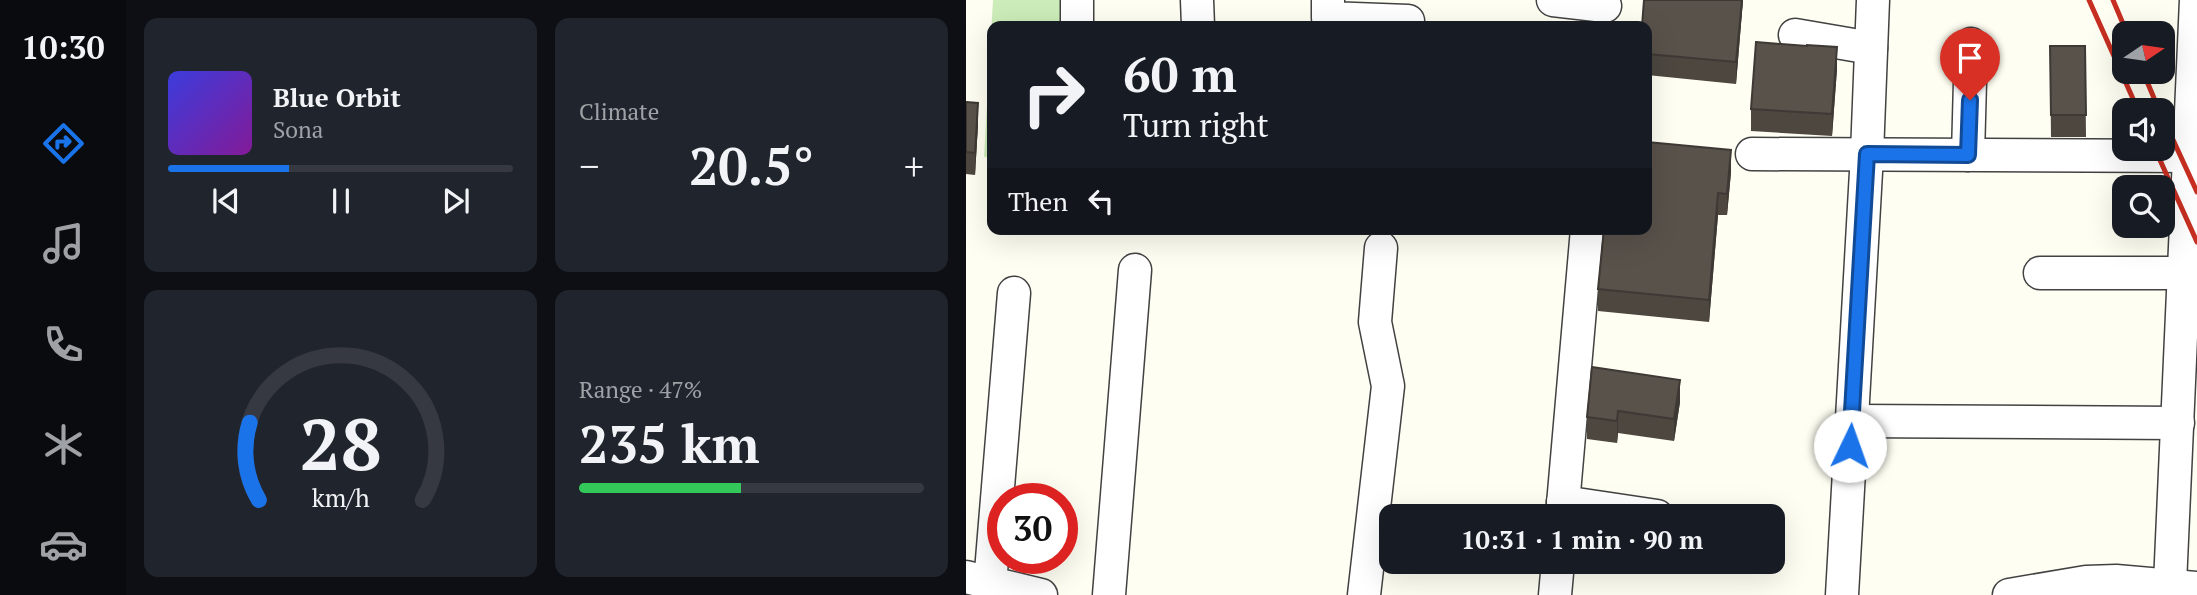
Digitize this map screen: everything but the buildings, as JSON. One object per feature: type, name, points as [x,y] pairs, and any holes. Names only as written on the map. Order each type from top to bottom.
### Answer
[{"type":"street","points":[[1077,0],[1077,21]]},
{"type":"street","points":[[1197,0],[1198,21]]},
{"type":"street","points":[[1328,0],[1328,18],[1408,16]]},
{"type":"street","points":[[1553,0],[1605,11]]},
{"type":"street","points":[[1842,595],[1873,0]]},
{"type":"street","points":[[2009,595],[2086,582],[2114,588],[2183,586],[2178,423],[2193,156],[2196,0]]},
{"type":"street","points":[[1795,35],[1871,48]]},
{"type":"street","points":[[1968,155],[1971,44]]},
{"type":"street","points":[[1752,155],[2193,156]]},
{"type":"street","points":[[1562,504],[1586,235]]},
{"type":"street","points":[[1364,595],[1388,386],[1375,322],[1381,248]]},
{"type":"street","points":[[1109,595],[1135,270]]},
{"type":"street","points":[[2040,273],[2185,273]]},
{"type":"street","points":[[1014,293],[987,585],[1041,595]]},
{"type":"street","points":[[1852,421],[2178,423]]},
{"type":"street","points":[[1555,595],[1557,574]]},
{"type":"green space","points":[[993,0],[1066,0],[1066,21],[992,21]]},
{"type":"green space","points":[[987,105],[987,157],[984,157]]},
{"type":"railway","points":[[2089,0],[2133,98]]},
{"type":"railway","points":[[2113,0],[2122,21]]},
{"type":"railway","points":[[2148,84],[2154,98]]},
{"type":"railway","points":[[2175,144],[2197,192]]},
{"type":"railway","points":[[2160,161],[2197,242]]},
{"type":"route","points":[[1850,446],[1867,154],[1968,155],[1970,100]]}]
